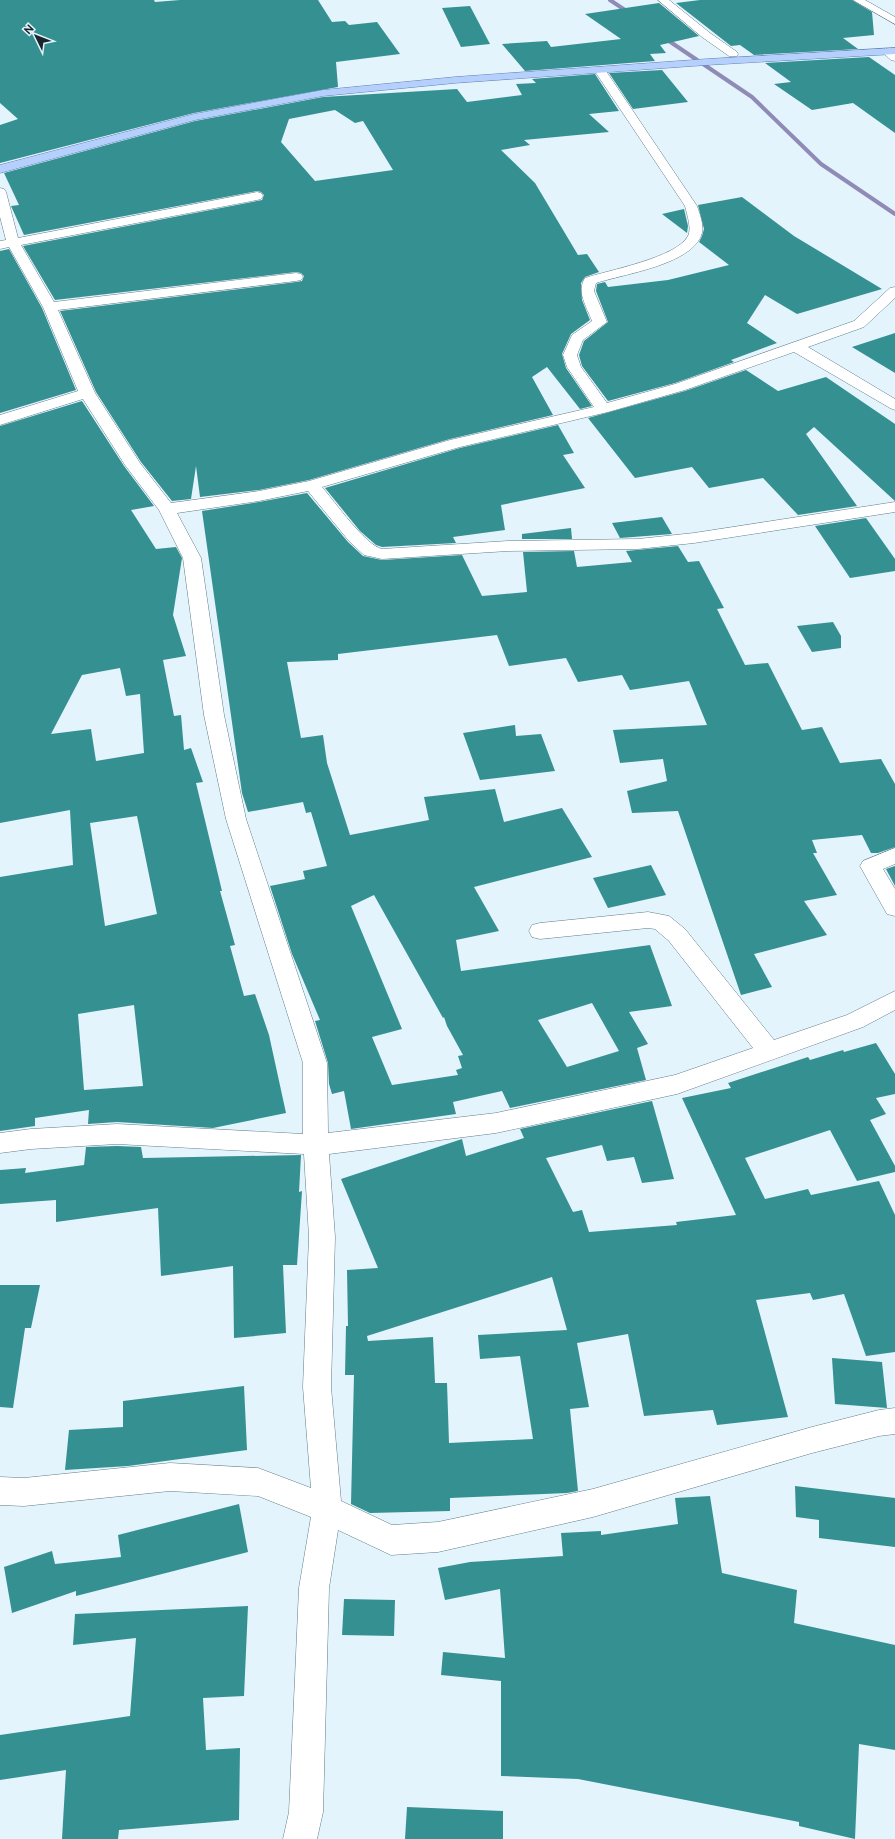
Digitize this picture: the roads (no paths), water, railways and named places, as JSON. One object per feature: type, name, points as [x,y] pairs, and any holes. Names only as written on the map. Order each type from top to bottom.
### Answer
[{"type":"main road","points":[[703,59],[733,54],[895,43]]},
{"type":"main road","points":[[0,159],[156,116],[275,91],[404,76],[703,59],[892,54]]},
{"type":"main road","points":[[0,169],[194,117],[263,103],[323,94],[455,80],[600,70],[682,60]]},
{"type":"street","points":[[663,0],[706,35],[733,54]]},
{"type":"street","points":[[858,0],[895,21]]},
{"type":"street","points":[[600,70],[691,206],[695,222],[694,236],[683,250],[657,260],[605,275],[590,281],[587,291],[600,322],[577,338],[570,355],[574,367],[603,409]]},
{"type":"street","points":[[0,192],[6,236],[50,307],[87,393],[134,465],[167,509],[192,558],[214,715],[236,819],[315,1063],[316,1145],[322,1237],[317,1387],[327,1509],[314,1588],[306,1812],[300,1839]]},
{"type":"street","points":[[6,236],[257,196]]},
{"type":"street","points":[[50,307],[296,277]]},
{"type":"street","points":[[167,509],[259,496],[312,485],[456,443],[603,409],[694,383],[859,324],[895,291]]},
{"type":"street","points":[[797,347],[895,405]]},
{"type":"street","points":[[0,420],[87,393]]},
{"type":"street","points":[[312,485],[355,537],[370,551],[382,554],[508,546],[638,544],[694,538],[895,507]]},
{"type":"street","points":[[895,855],[871,866],[895,908]]},
{"type":"street","points":[[540,931],[648,920],[661,922],[677,935],[769,1051]]},
{"type":"street","points":[[0,1143],[31,1138],[117,1134],[316,1145],[496,1122],[574,1108],[677,1084],[855,1021],[895,1000]]},
{"type":"street","points":[[0,1491],[24,1492],[170,1477],[258,1482],[327,1509],[391,1540],[438,1537],[593,1503],[812,1440],[879,1423],[895,1421]]},
{"type":"waterway","points":[[610,0],[631,14]]},
{"type":"waterway","points":[[663,37],[752,97],[821,164],[895,214]]}]
